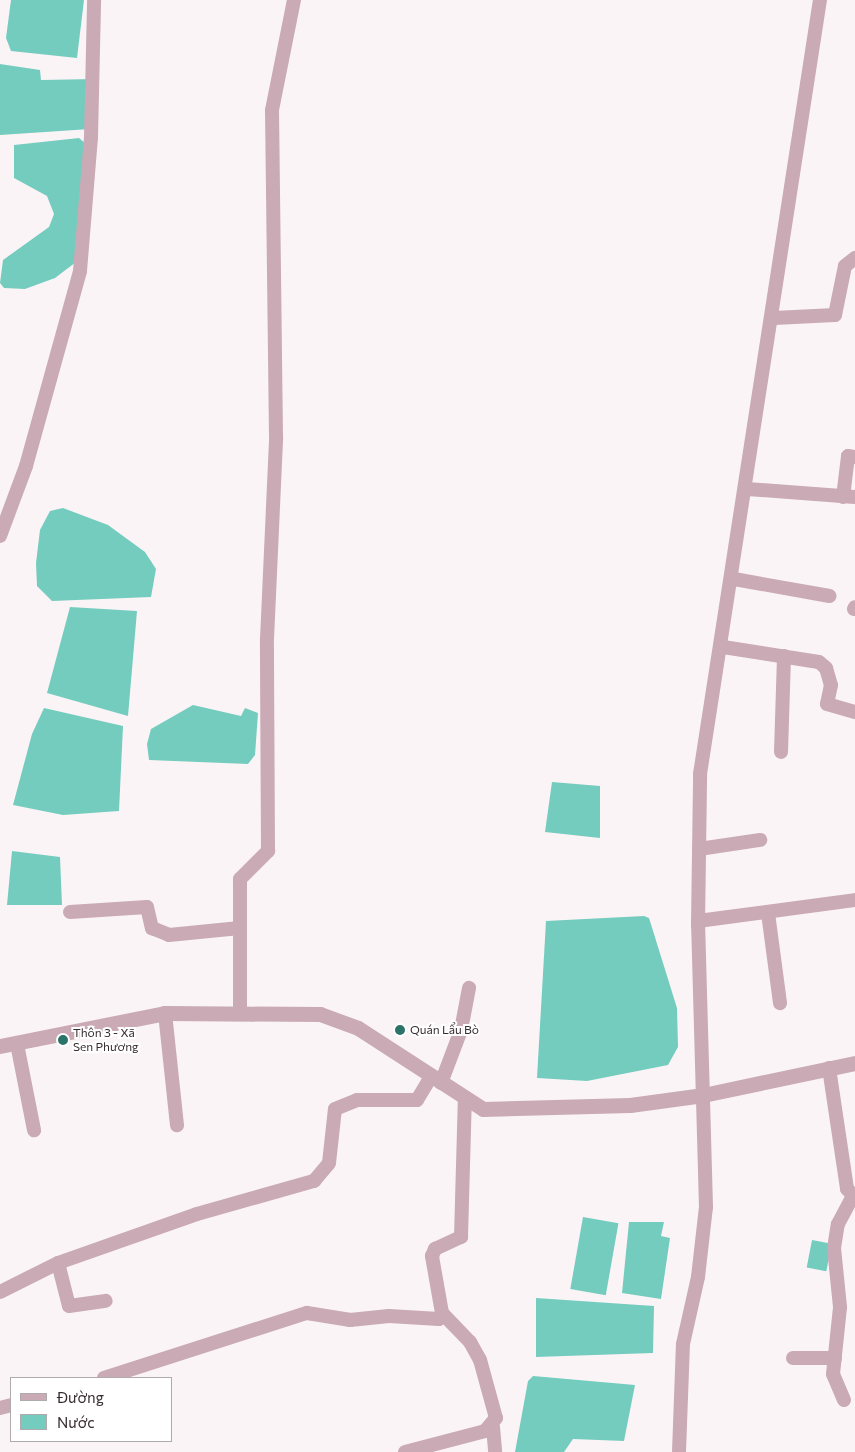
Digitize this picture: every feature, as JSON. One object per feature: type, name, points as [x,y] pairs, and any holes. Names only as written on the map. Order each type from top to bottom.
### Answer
[{"type":"street","points":[[0,536],[26,466],[80,271],[91,137],[94,0]]},
{"type":"street","points":[[240,1011],[242,875],[262,861],[268,850],[267,659],[276,437],[272,110],[294,0]]},
{"type":"street","points":[[679,1452],[683,1344],[698,1278],[706,1208],[698,921],[700,774],[734,579],[820,0]]},
{"type":"street","points":[[774,318],[835,314],[845,266],[855,258]]},
{"type":"street","points":[[747,489],[849,497],[848,456],[855,457]]},
{"type":"street","points":[[734,579],[829,596]]},
{"type":"street","points":[[723,647],[824,664],[831,685],[827,704],[855,712]]},
{"type":"street","points":[[781,752],[784,656]]},
{"type":"street","points":[[699,849],[760,840]]},
{"type":"street","points":[[698,921],[855,900]]},
{"type":"street","points":[[70,912],[147,907],[152,928],[169,935],[240,928]]},
{"type":"street","points":[[768,913],[780,1003]]},
{"type":"street","points":[[0,1292],[58,1263],[197,1214],[314,1181],[329,1163],[335,1109],[357,1100],[417,1100],[436,1080],[461,1030],[470,988]]},
{"type":"street","points":[[0,1046],[165,1013],[240,1011],[320,1014],[358,1028],[483,1109],[630,1105],[703,1095],[855,1063]]},
{"type":"street","points":[[165,1013],[177,1125]]},
{"type":"street","points":[[17,1044],[34,1130]]},
{"type":"street","points":[[829,1068],[847,1189],[854,1197],[835,1233],[840,1308],[833,1374],[844,1400]]},
{"type":"street","points":[[122,1376],[307,1313],[363,1320],[388,1316],[439,1320],[442,1313],[432,1256],[435,1249],[461,1237],[465,1098]]},
{"type":"street","points":[[58,1263],[69,1306],[106,1301]]},
{"type":"street","points":[[442,1313],[470,1342],[480,1360],[493,1395],[495,1452]]},
{"type":"street","points":[[793,1358],[835,1358]]},
{"type":"street","points":[[404,1452],[493,1427]]},
{"type":"water","points":[[11,0],[84,0],[77,58],[11,51],[6,38]]},
{"type":"water","points":[[0,64],[40,70],[41,80],[95,79],[90,129],[0,135]]},
{"type":"water","points":[[79,138],[86,144],[80,259],[55,278],[25,289],[4,288],[0,283],[3,260],[49,227],[54,214],[47,196],[14,178],[14,145]]},
{"type":"water","points":[[63,508],[108,525],[145,552],[156,569],[151,597],[52,601],[37,586],[36,563],[40,530],[50,511]]},
{"type":"water","points":[[70,607],[137,611],[128,716],[47,693]]},
{"type":"water","points":[[193,705],[241,716],[245,708],[258,713],[255,755],[248,764],[149,760],[147,744],[151,729]]},
{"type":"water","points":[[44,708],[123,726],[119,811],[63,815],[13,805],[32,734]]},
{"type":"water","points":[[552,782],[600,786],[600,838],[545,832]]},
{"type":"water","points":[[12,851],[60,857],[62,905],[7,905]]},
{"type":"water","points":[[644,916],[649,918],[677,1008],[678,1047],[668,1065],[587,1081],[537,1078],[546,921]]},
{"type":"water","points":[[583,1217],[618,1223],[606,1295],[570,1289]]},
{"type":"water","points":[[629,1222],[664,1222],[661,1236],[670,1238],[661,1299],[622,1293]]},
{"type":"water","points":[[812,1240],[832,1244],[826,1271],[807,1267]]},
{"type":"water","points":[[536,1298],[654,1306],[653,1353],[536,1357]]},
{"type":"water","points":[[533,1376],[635,1385],[624,1441],[573,1439],[564,1452],[515,1452],[528,1381]]},
{"type":"place","name":"Quán Lẩu Bò","points":[[400,1030]]},
{"type":"place","name":"Thôn 3 - Xã Sen Phương","points":[[63,1040]]}]
